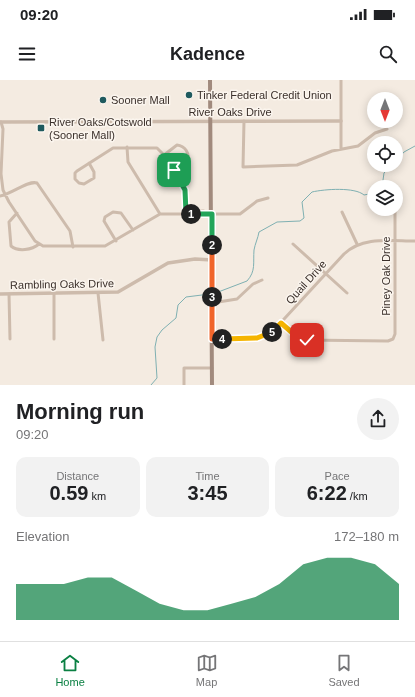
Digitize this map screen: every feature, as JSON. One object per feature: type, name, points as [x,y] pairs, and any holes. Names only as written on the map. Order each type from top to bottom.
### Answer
[{"type":"main road","points":[[210,80],[212,385]]},
{"type":"street","points":[[341,80],[341,149]]},
{"type":"street","name":"River Oaks Drive","points":[[0,123],[341,121]]},
{"type":"street","points":[[244,122],[243,167],[293,166],[341,149],[358,146],[375,133],[387,129]]},
{"type":"street","points":[[0,123],[3,129],[0,146],[2,185],[17,213],[39,244],[46,246],[100,247],[116,241],[160,214],[186,213],[203,210],[212,214],[242,213],[257,201],[268,198]]},
{"type":"street","points":[[164,155],[177,145],[183,147],[187,152],[187,160],[174,170]]},
{"type":"street","points":[[127,147],[128,162],[160,214]]},
{"type":"street","points":[[89,163],[94,172],[94,178],[84,184],[79,183],[75,179],[75,173],[89,163],[113,148],[155,148],[164,155],[185,190],[186,213]]},
{"type":"street","points":[[0,196],[6,195],[31,182],[38,183],[70,231],[73,247]]},
{"type":"street","points":[[116,241],[104,221],[105,217],[113,212],[121,213],[133,230]]},
{"type":"street","points":[[342,212],[357,244],[370,241],[415,241]]},
{"type":"street","points":[[17,213],[9,222],[10,246],[16,249],[29,249],[39,244]]},
{"type":"street","name":"Piney Oak Drive","points":[[281,323],[296,336],[307,340],[388,341],[393,339],[395,334],[395,216]]},
{"type":"street","points":[[293,244],[347,293]]},
{"type":"street","name":"Quail Drive","points":[[212,339],[261,337],[273,331],[344,254],[357,244]]},
{"type":"street","name":"Rambling Oaks Drive","points":[[0,294],[98,293],[121,291],[168,263],[192,260],[212,260]]},
{"type":"street","points":[[212,303],[237,299],[253,284],[262,280]]},
{"type":"street","points":[[54,293],[54,339]]},
{"type":"street","points":[[98,293],[103,340]]},
{"type":"street","points":[[10,294],[10,339]]},
{"type":"street","points":[[184,385],[184,368],[212,368]]},
{"type":"waterway","points":[[403,153],[415,146]]},
{"type":"waterway","points":[[383,180],[385,172]]},
{"type":"waterway","points":[[213,294],[247,281],[253,270],[254,250],[259,232],[277,222],[300,221],[304,218],[302,202],[312,192],[340,189],[367,194]]},
{"type":"waterway","points":[[151,385],[157,378],[155,347],[157,337],[162,330],[176,318],[178,305],[186,297],[210,294]]},
{"type":"place","name":"Tinker Federal Credit Union","points":[[189,95]]},
{"type":"place","name":"Sooner Mall","points":[[103,100]]},
{"type":"place","name":"River Oaks/Cotswold (Sooner Mall)","points":[[41,128]]},
{"type":"route","points":[[174,170],[184,186],[186,213],[192,215],[212,214],[212,339],[261,337],[269,334],[281,323],[296,336],[307,340]]}]
